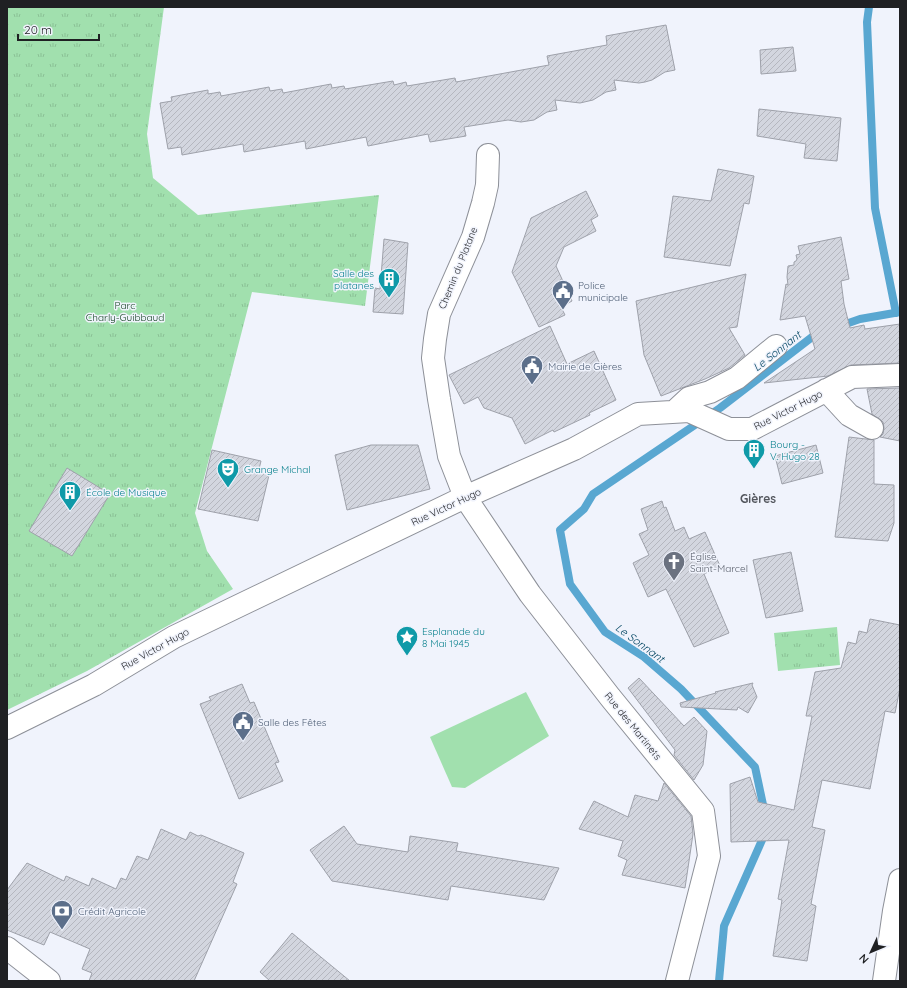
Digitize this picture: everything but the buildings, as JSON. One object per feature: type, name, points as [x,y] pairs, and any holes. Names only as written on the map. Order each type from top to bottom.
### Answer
[{"type":"street","name":"Chemin du Platane","points":[[465,497],[449,456],[439,399],[434,358],[439,314],[472,237],[483,203],[487,185],[488,155]]},
{"type":"street","points":[[682,411],[689,398],[710,392],[736,378],[776,346]]},
{"type":"street","name":"Rue Victor Hugo","points":[[7,728],[94,684],[174,638],[465,497],[574,449],[638,414],[682,411],[729,429],[752,429],[852,377],[900,375]]},
{"type":"street","points":[[826,390],[849,416],[872,428]]},
{"type":"street","name":"Rue des Martinets","points":[[465,497],[530,594],[618,707],[703,811],[709,856],[677,981]]},
{"type":"street","points":[[884,981],[900,880]]},
{"type":"street","points":[[7,948],[49,981]]},
{"type":"green space","name":"Parc Charly-Guibbaud","points":[[7,7],[164,7],[147,134],[153,178],[198,215],[379,195],[365,306],[252,292],[195,513],[207,551],[233,589],[87,671],[7,710]]},
{"type":"green space","points":[[837,627],[840,665],[778,671],[774,633]]},
{"type":"green space","points":[[526,692],[549,736],[465,788],[452,787],[430,737]]},
{"type":"waterway","points":[[869,7],[867,22],[875,208],[896,313]]},
{"type":"waterway","name":"Le Sonnant","points":[[840,326],[860,319],[900,312]]},
{"type":"waterway","name":"Le Sonnant","points":[[765,814],[755,767],[681,689],[644,657],[605,632],[570,584],[560,530],[584,509],[593,494],[720,408],[816,334],[821,332]]},
{"type":"waterway","name":"Le Sonnant","points":[[719,981],[724,926],[766,831]]},
{"type":"place","name":"Salle des platanes","points":[[389,298]]},
{"type":"place","name":"Police municipale","points":[[563,310]]},
{"type":"place","name":"Mairie de Gières","points":[[532,386]]},
{"type":"place","name":"Bourg - V. Hugo 28","points":[[754,470]]},
{"type":"place","name":"Grange Michal","points":[[228,488]]},
{"type":"place","name":"École de Musique","points":[[70,512]]},
{"type":"place","name":"Église Saint-Marcel","points":[[674,582]]},
{"type":"place","name":"Esplanade du 8 Mai 1945","points":[[407,656]]},
{"type":"place","name":"Salle des Fêtes","points":[[243,742]]},
{"type":"place","name":"Crédit Agricole","points":[[62,930]]},
{"type":"district","name":"Gières","points":[[758,498]]}]
